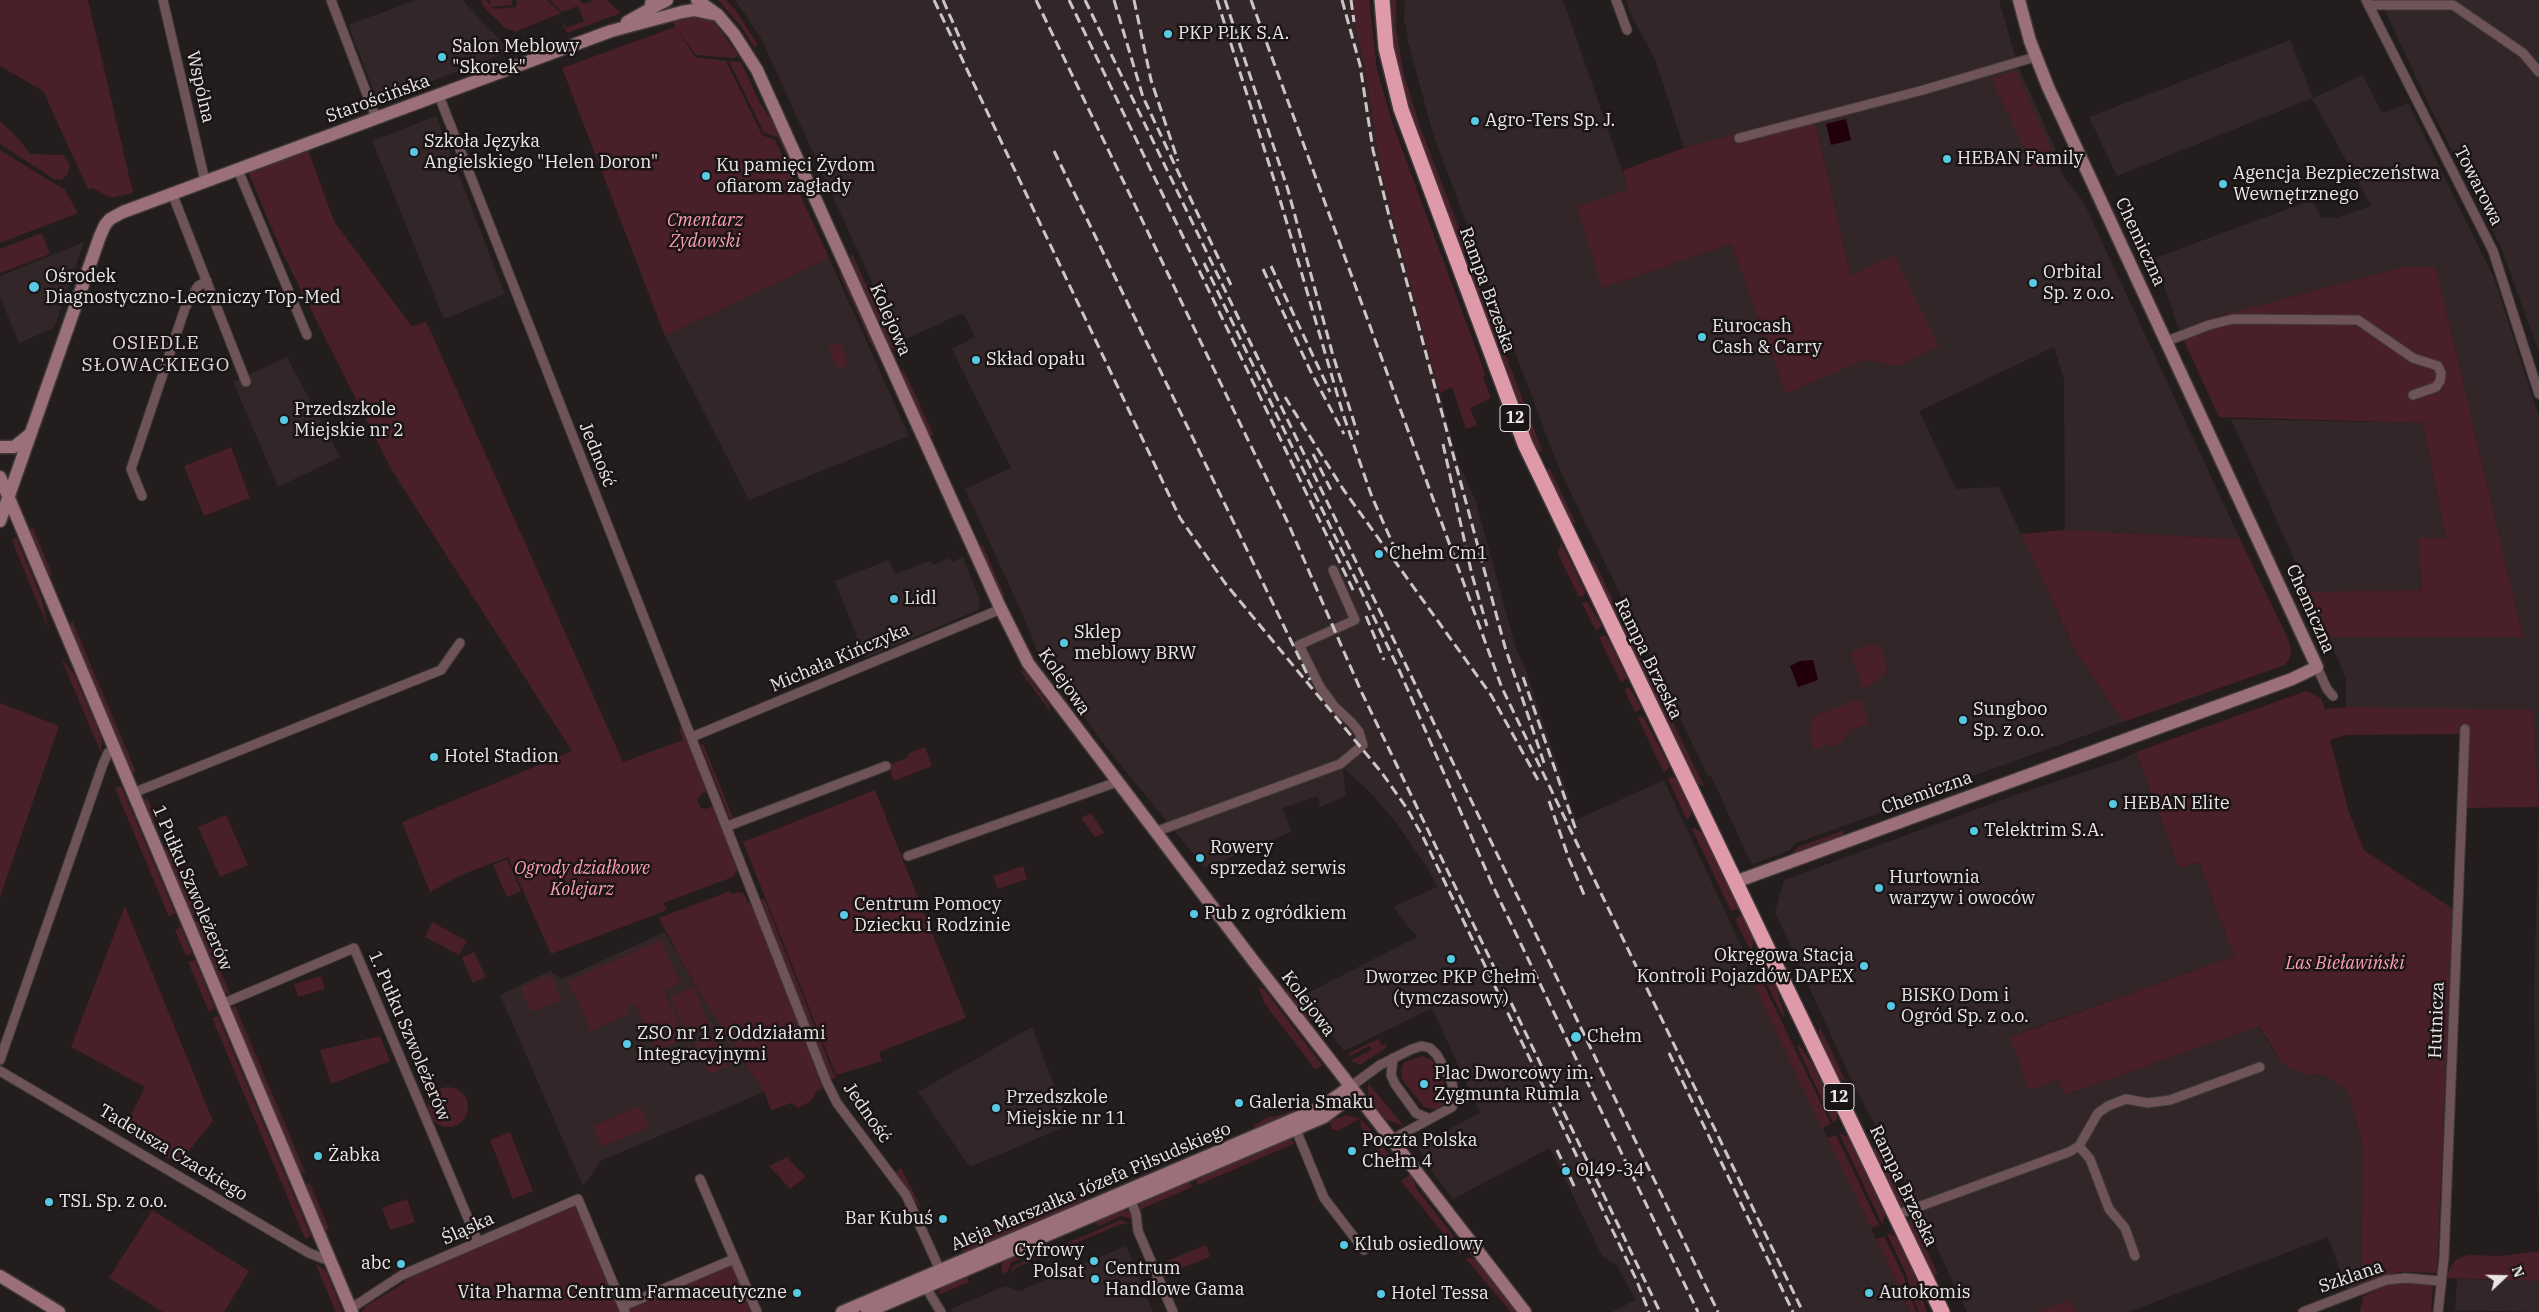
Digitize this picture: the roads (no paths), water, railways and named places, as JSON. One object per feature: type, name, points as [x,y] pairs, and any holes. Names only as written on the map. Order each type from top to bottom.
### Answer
[{"type":"highway","name":"Rampa Brzeska","points":[[1382,0],[1388,57],[1401,109],[1525,444],[1942,1312]]},
{"type":"street","name":"Wspólna","points":[[163,0],[205,182]]},
{"type":"street","points":[[331,0],[376,118]]},
{"type":"street","points":[[612,31],[651,4],[667,0]]},
{"type":"street","points":[[675,14],[683,0]]},
{"type":"street","name":"Kolejowa","points":[[697,0],[718,15],[734,34],[757,70],[1000,609],[1028,663],[1155,832],[1524,1312]]},
{"type":"street","points":[[1616,0],[1626,30]]},
{"type":"street","name":"Chemiczna","points":[[1735,882],[2292,679],[2317,667],[2035,57],[2019,0]]},
{"type":"street","points":[[2367,2],[2453,6],[2523,53],[2539,72]]},
{"type":"street","name":"Towarowa","points":[[2367,2],[2493,251],[2539,394]]},
{"type":"street","name":"Starościńska","points":[[32,431],[100,236],[110,219],[172,193],[612,31],[694,10],[718,15]]},
{"type":"street","points":[[1739,138],[1923,90],[2035,57]]},
{"type":"street","name":"Jedność","points":[[439,96],[728,826],[827,1083],[837,1103],[906,1195],[940,1270]]},
{"type":"street","points":[[238,170],[307,335]]},
{"type":"street","points":[[172,193],[246,382]]},
{"type":"street","points":[[142,496],[131,469],[185,308],[198,286],[207,281]]},
{"type":"street","points":[[2167,341],[2209,325],[2232,319],[2358,320],[2413,358],[2438,366],[2441,373],[2440,381],[2436,387],[2413,395]]},
{"type":"street","points":[[0,447],[17,445],[32,431]]},
{"type":"street","points":[[0,521],[32,431]]},
{"type":"street","name":"1 Pułku Szwoleżerów","points":[[0,477],[351,1310]]},
{"type":"street","points":[[1155,832],[1340,764],[1363,745],[1359,732],[1334,706],[1320,687],[1299,645],[1355,620],[1333,570]]},
{"type":"street","name":"Michała Kińczyka","points":[[692,737],[1000,609]]},
{"type":"street","points":[[133,793],[441,670],[460,643]]},
{"type":"street","points":[[2317,667],[2327,689],[2333,696]]},
{"type":"street","name":"Hutnicza","points":[[2438,1312],[2441,1281],[2465,729]]},
{"type":"street","points":[[0,1060],[3,1042],[103,764],[108,753],[114,749]]},
{"type":"street","points":[[728,826],[886,766]]},
{"type":"street","points":[[908,856],[1117,782]]},
{"type":"street","name":"1. Pułku Szwoleżerów","points":[[222,1004],[354,948],[478,1242]]},
{"type":"street","points":[[1353,1090],[1393,1058],[1422,1046],[1430,1048],[1444,1064],[1452,1083],[1455,1100],[1447,1111],[1391,1140]]},
{"type":"street","points":[[1393,1058],[1391,1075],[1395,1084],[1416,1113],[1430,1119]]},
{"type":"street","points":[[1896,1215],[2069,1152],[2079,1146],[2098,1113],[2108,1106],[2126,1100],[2148,1103],[2170,1100],[2260,1067]]},
{"type":"street","name":"Tadeusza Czackiego","points":[[0,1071],[309,1253],[330,1261]]},
{"type":"street","name":"Aleja Marszałka Józefa Piłsudskiego","points":[[842,1312],[923,1283],[1294,1125],[1353,1090]]},
{"type":"street","points":[[1294,1125],[1324,1198],[1364,1250]]},
{"type":"street","points":[[2079,1146],[2090,1159],[2109,1210],[2125,1228],[2135,1256]]},
{"type":"street","points":[[700,1178],[757,1312]]},
{"type":"street","points":[[1129,1195],[1136,1214],[1138,1231],[1173,1312]]},
{"type":"street","name":"Aleja Marszałka Józefa Piłsudskiego","points":[[867,1312],[923,1283],[940,1270],[1129,1195]]},
{"type":"street","name":"Śląska","points":[[351,1310],[402,1275],[578,1199],[624,1309]]},
{"type":"street","points":[[624,1309],[734,1259]]},
{"type":"street","points":[[0,1276],[59,1312]]},
{"type":"street","name":"Szklana","points":[[2302,1312],[2386,1280],[2405,1278],[2441,1281]]},
{"type":"street","points":[[923,1283],[941,1312]]},
{"type":"railway","points":[[934,0],[1180,518],[1225,583],[1382,773],[1406,807],[1423,837],[1636,1279],[1649,1312]]},
{"type":"railway","points":[[943,0],[965,50]]},
{"type":"railway","points":[[1036,0],[1288,523],[1361,691],[1660,1312]]},
{"type":"railway","points":[[1069,0],[1354,592]]},
{"type":"railway","points":[[1085,0],[1718,1312]]},
{"type":"railway","points":[[1114,0],[1143,97],[1231,285]]},
{"type":"railway","points":[[1134,0],[1151,80],[1178,161]]},
{"type":"railway","points":[[1217,0],[1276,186],[1343,414],[1372,497],[1399,558]]},
{"type":"railway","points":[[1225,0],[1288,190],[1332,352],[1358,435]]},
{"type":"railway","points":[[1251,0],[1502,688],[1803,1312]]},
{"type":"railway","points":[[1342,0],[1360,65],[1373,150],[1390,220],[1505,647],[1544,763]]},
{"type":"railway","points":[[1351,0],[1354,22]]},
{"type":"railway","points":[[1054,151],[1310,680]]},
{"type":"railway","points":[[1204,263],[1400,672],[1492,884],[1698,1312]]},
{"type":"railway","points":[[1271,266],[1330,392]]},
{"type":"railway","points":[[1263,269],[1310,370],[1344,434]]},
{"type":"railway","points":[[1285,397],[1343,489],[1491,695],[1538,780]]},
{"type":"railway","points":[[1443,444],[1472,575],[1487,626]]},
{"type":"railway","points":[[1313,454],[1333,494]]},
{"type":"railway","points":[[1366,616],[1384,660]]},
{"type":"railway","points":[[1523,677],[1576,830]]},
{"type":"railway","points":[[1549,801],[1569,859],[1585,897]]},
{"type":"railway","points":[[1669,1053],[1793,1312]]},
{"type":"railway","points":[[1557,1150],[1576,1190]]},
{"type":"place","name":"PKP PLK S.A.","points":[[1168,34]]},
{"type":"place","name":"Salon Meblowy \"Skorek\"","points":[[442,57]]},
{"type":"place","name":"Agro-Ters Sp. J.","points":[[1475,121]]},
{"type":"place","name":"Szkoła Języka Angielskiego \"Helen Doron\"","points":[[414,152]]},
{"type":"place","name":"HEBAN Family","points":[[1947,159]]},
{"type":"place","name":"Ku pamięci Żydom ofiarom zagłady","points":[[706,176]]},
{"type":"place","name":"Agencja Bezpieczeństwa Wewnętrznego","points":[[2223,184]]},
{"type":"place","name":"Orbital Sp. z o.o.","points":[[2033,283]]},
{"type":"place","name":"Ośrodek Diagnostyczno-Leczniczy Top-Med","points":[[34,287]]},
{"type":"place","name":"Eurocash Cash & Carry","points":[[1702,337]]},
{"type":"place","name":"Skład opału","points":[[976,360]]},
{"type":"place","name":"Przedszkole Miejskie nr 2","points":[[284,420]]},
{"type":"place","name":"Chełm Cm1","points":[[1379,554]]},
{"type":"place","name":"Lidl","points":[[894,599]]},
{"type":"place","name":"Sklep meblowy BRW","points":[[1064,643]]},
{"type":"place","name":"Sungboo Sp. z o.o.","points":[[1963,720]]},
{"type":"place","name":"Hotel Stadion","points":[[434,757]]},
{"type":"place","name":"HEBAN Elite","points":[[2113,804]]},
{"type":"place","name":"Telektrim S.A.","points":[[1974,831]]},
{"type":"place","name":"Rowery sprzedaż serwis","points":[[1200,858]]},
{"type":"place","name":"Hurtownia warzyw i owoców","points":[[1879,888]]},
{"type":"place","name":"Pub z ogródkiem","points":[[1194,914]]},
{"type":"place","name":"Centrum Pomocy Dziecku i Rodzinie","points":[[844,915]]},
{"type":"place","name":"Dworzec PKP Chełm (tymczasowy)","points":[[1451,959]]},
{"type":"place","name":"Okręgowa Stacja Kontroli Pojazdów DAPEX","points":[[1864,966]]},
{"type":"place","name":"BISKO Dom i Ogród Sp. z o.o.","points":[[1891,1006]]},
{"type":"place","name":"Chełm","points":[[1576,1037]]},
{"type":"place","name":"ZSO nr 1 z Oddziałami Integracyjnymi","points":[[627,1044]]},
{"type":"place","name":"Plac Dworcowy im. Zygmunta Rumla","points":[[1424,1084]]},
{"type":"place","name":"Galeria Smaku","points":[[1239,1103]]},
{"type":"place","name":"Przedszkole Miejskie nr 11","points":[[996,1108]]},
{"type":"place","name":"Poczta Polska Chełm 4","points":[[1352,1151]]},
{"type":"place","name":"Żabka","points":[[318,1156]]},
{"type":"place","name":"Ol49-34","points":[[1566,1171]]},
{"type":"place","name":"TSL Sp. z o.o.","points":[[49,1202]]},
{"type":"place","name":"Bar Kubuś","points":[[943,1219]]},
{"type":"place","name":"Klub osiedlowy","points":[[1344,1245]]},
{"type":"place","name":"Cyfrowy Polsat","points":[[1094,1261]]},
{"type":"place","name":"abc","points":[[401,1264]]},
{"type":"place","name":"Centrum Handlowe Gama","points":[[1095,1279]]},
{"type":"place","name":"Vita Pharma Centrum Farmaceutyczne","points":[[797,1293]]},
{"type":"place","name":"Autokomis","points":[[1869,1293]]},
{"type":"place","name":"Hotel Tessa","points":[[1381,1294]]},
{"type":"district","name":"OSIEDLE SŁOWACKIEGO","points":[[156,355]]},
{"type":"park label","name":"Cmentarz Żydowski","points":[[705,231]]},
{"type":"park label","name":"Ogrody działkowe Kolejarz","points":[[582,880]]},
{"type":"park label","name":"Las Bieławiński","points":[[2345,964]]}]
